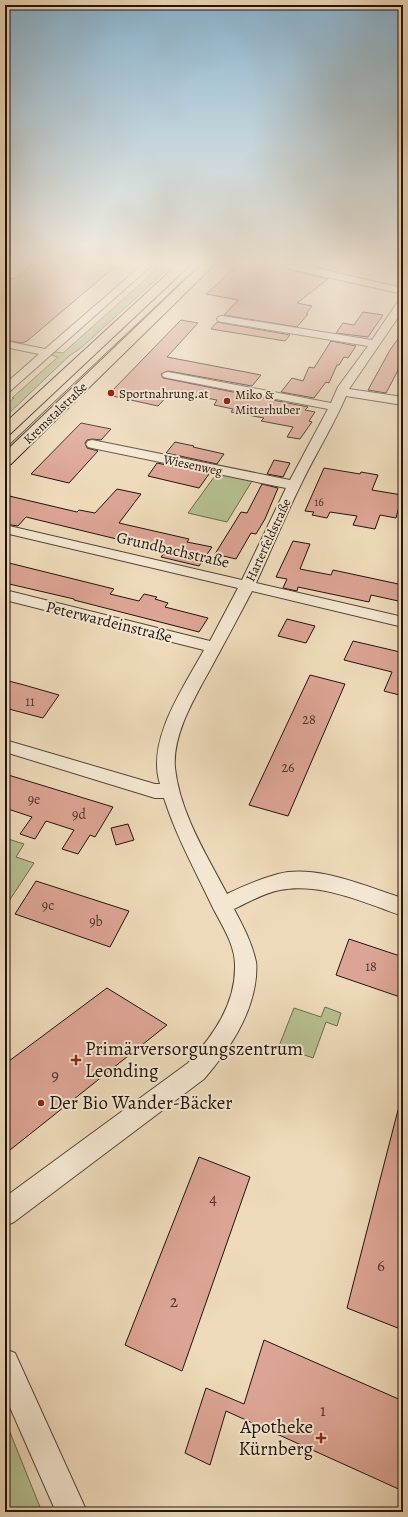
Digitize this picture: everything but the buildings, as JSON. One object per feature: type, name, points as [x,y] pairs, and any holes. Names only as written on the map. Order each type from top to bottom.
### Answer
[{"type":"main road","name":"Kremstalstraße","points":[[5,431],[108,336]]},
{"type":"main road","name":"Kremstalstraße","points":[[5,461],[135,336]]},
{"type":"street","points":[[5,390],[68,336]]},
{"type":"street","points":[[325,336],[376,344]]},
{"type":"street","name":"Harterfeldstraße","points":[[5,1213],[196,1071],[213,1052],[234,1020],[244,986],[246,964],[240,941],[182,825],[170,790],[166,766],[167,747],[179,712],[247,586],[294,485],[338,399],[381,336]]},
{"type":"street","points":[[5,344],[48,353]]},
{"type":"street","points":[[168,375],[338,399],[403,401]]},
{"type":"street","name":"Wiesenweg","points":[[92,444],[253,478],[294,485]]},
{"type":"street","name":"Grundbachstraße","points":[[5,529],[403,622]]},
{"type":"street","name":"Peterwardeinstraße","points":[[5,596],[214,647]]},
{"type":"street","points":[[5,746],[155,791],[170,790]]},
{"type":"street","points":[[222,905],[279,882],[306,880],[330,884],[403,907]]},
{"type":"street","points":[[5,1363],[72,1512]]},
{"type":"green space","points":[[82,336],[94,336],[81,348],[69,356],[5,417],[5,406],[14,398],[12,398],[58,357],[51,355],[55,352],[63,353]]},
{"type":"green space","points":[[217,473],[252,481],[227,522],[188,513]]},
{"type":"green space","points":[[5,838],[24,844],[16,857],[34,863],[5,907]]},
{"type":"green space","points":[[325,1007],[341,1013],[337,1026],[326,1022],[313,1058],[279,1046],[294,1008],[321,1017]]},
{"type":"green space","points":[[5,1420],[42,1512],[5,1512]]},
{"type":"tram line","points":[[5,449],[124,336]]},
{"type":"place","name":"Sportnahrung.at","points":[[111,393]]},
{"type":"place","name":"Miko & Mitterhuber","points":[[227,401]]},
{"type":"place","name":"Primärversorgungszentrum Leonding","points":[[76,1060]]},
{"type":"place","name":"Der Bio Wander-Bäcker","points":[[41,1103]]},
{"type":"place","name":"Apotheke Kürnberg","points":[[321,1438]]}]
